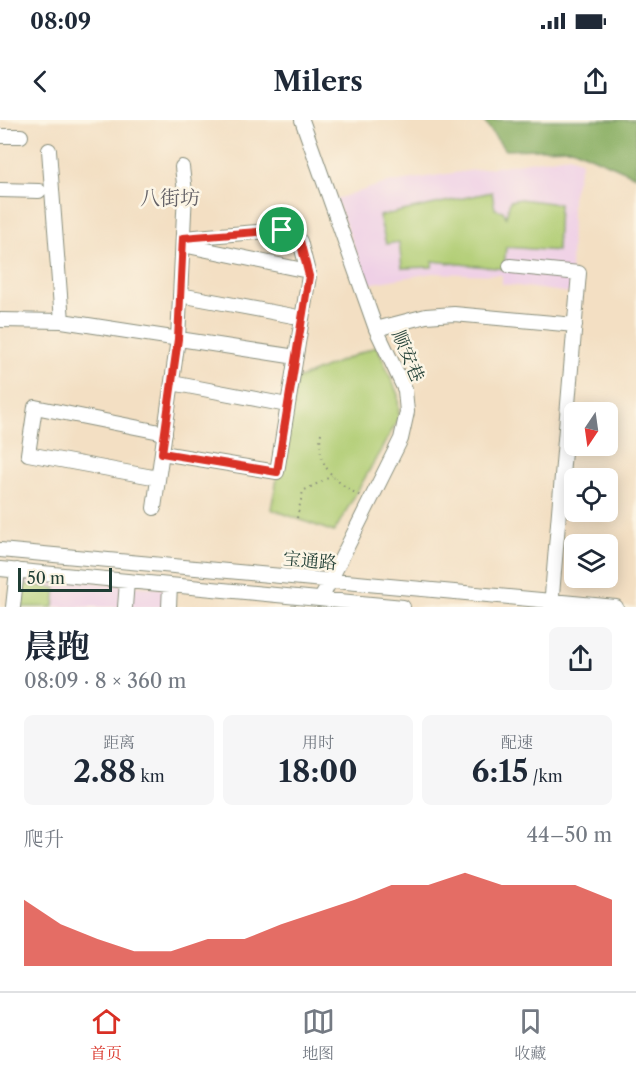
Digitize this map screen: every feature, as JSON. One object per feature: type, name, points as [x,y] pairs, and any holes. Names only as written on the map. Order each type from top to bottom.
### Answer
[{"type":"street","name":"顺安巷","points":[[302,120],[376,329],[405,390],[407,412],[402,439],[321,599]]},
{"type":"street","points":[[0,136],[21,136]]},
{"type":"street","points":[[49,150],[62,321]]},
{"type":"street","points":[[154,508],[178,339],[185,192],[182,167]]},
{"type":"street","points":[[0,190],[39,191]]},
{"type":"street","points":[[162,453],[277,472],[309,276],[300,241],[282,230],[183,242]]},
{"type":"street","points":[[183,242],[308,271]]},
{"type":"street","points":[[510,266],[579,273],[551,604]]},
{"type":"street","points":[[180,295],[293,316]]},
{"type":"street","points":[[376,329],[426,316],[454,314],[575,326]]},
{"type":"street","points":[[0,320],[62,321],[296,357]]},
{"type":"street","points":[[172,382],[282,404]]},
{"type":"street","points":[[158,478],[28,454],[35,407],[165,433]]},
{"type":"street","name":"宝通路","points":[[0,550],[551,604],[616,607]]},
{"type":"street","name":"宝通路","points":[[0,568],[170,585],[277,601],[321,599],[403,607]]},
{"type":"street","points":[[14,607],[16,570]]},
{"type":"street","points":[[124,607],[127,581]]},
{"type":"street","points":[[169,607],[170,585]]},
{"type":"path","points":[[321,433],[318,451],[334,481],[370,502]]},
{"type":"path","points":[[297,518],[303,491],[332,476]]},
{"type":"shaded area","points":[[570,156],[582,161],[572,197],[571,293],[502,284],[502,275],[432,273],[368,284],[336,199],[386,183]]},
{"type":"shaded area","points":[[20,575],[168,589],[166,607],[17,607]]},
{"type":"green space","points":[[483,120],[636,120],[636,176],[572,148],[505,150]]},
{"type":"green space","points":[[492,192],[495,209],[503,211],[506,217],[510,201],[520,199],[559,204],[557,251],[506,247],[504,269],[433,261],[432,267],[402,268],[399,242],[386,244],[379,216]]},
{"type":"green space","points":[[377,346],[398,395],[399,418],[334,532],[271,509],[297,379]]},
{"type":"green space","points":[[22,584],[56,588],[54,607],[20,607]]},
{"type":"district","name":"八街坊","points":[[170,198]]},
{"type":"route","points":[[282,230],[300,241],[309,276],[277,472],[162,453],[178,339],[183,238],[282,230]]}]
